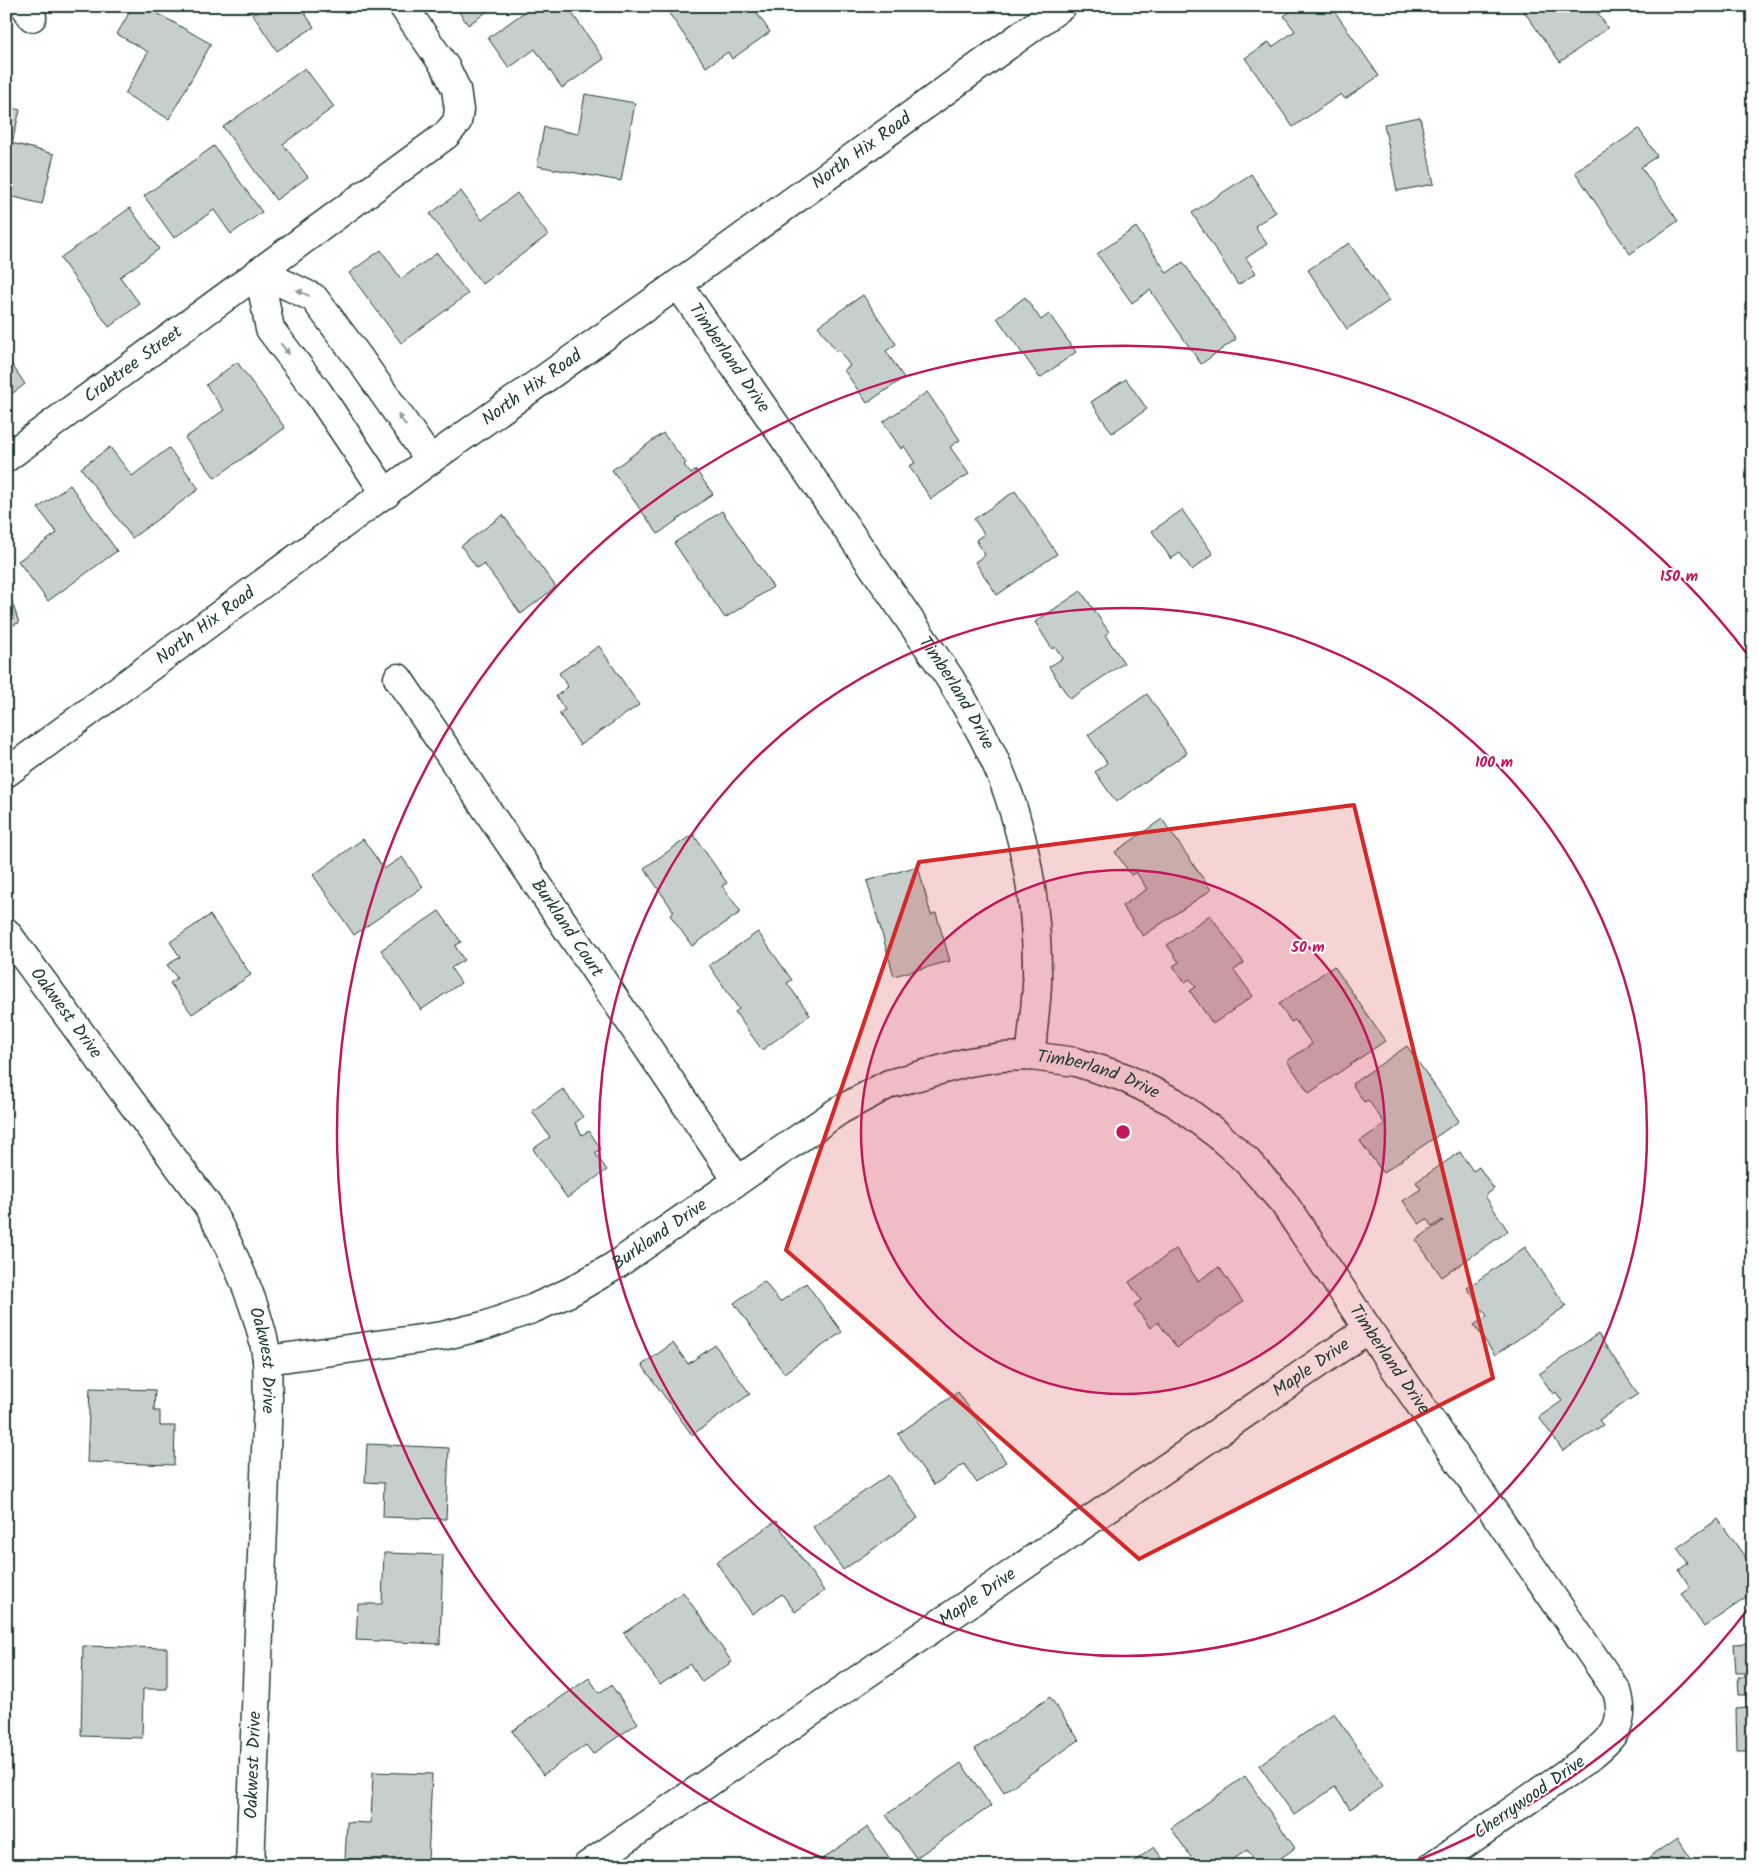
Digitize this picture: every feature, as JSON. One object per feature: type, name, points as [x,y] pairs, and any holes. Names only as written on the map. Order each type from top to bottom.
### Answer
[{"type":"street","name":"Crabtree Street","points":[[6,458],[446,136],[457,122],[460,110],[456,89],[446,68],[403,6]]},
{"type":"street","name":"North Hix Road","points":[[6,773],[430,460],[678,284],[1062,6]]},
{"type":"street","points":[[259,272],[314,298],[359,358],[430,460]]},
{"type":"street","points":[[259,272],[270,329],[317,391],[386,494]]},
{"type":"street","name":"Timberland Drive","points":[[678,284],[949,677],[973,717],[994,758],[1009,795],[1021,834],[1033,906],[1037,984],[1030,1056],[1076,1062],[1123,1077],[1174,1102],[1217,1134],[1247,1161],[1283,1202],[1368,1329],[1605,1672],[1617,1691],[1621,1706],[1619,1723]]},
{"type":"street","name":"Burkland Court","points":[[398,678],[737,1180]]},
{"type":"street","name":"Oakwest Drive","points":[[6,932],[208,1206],[227,1239],[258,1320],[267,1360],[268,1398],[250,1866]]},
{"type":"street","name":"Burkland Drive","points":[[267,1360],[442,1336],[487,1325],[532,1309],[570,1292],[613,1267],[840,1110],[889,1084],[969,1062],[1001,1057],[1030,1056]]},
{"type":"street","name":"Maple Drive","points":[[587,1866],[1368,1329]]},
{"type":"street","name":"Cherrywood Drive","points":[[1433,1866],[1588,1758],[1607,1742],[1619,1723]]},
{"type":"highlighted area","points":[[1354,805],[1493,1378],[1139,1559],[786,1250],[919,862]]},
{"type":"building","points":[[133,6],[145,6],[211,44],[169,119],[125,94],[148,52],[117,34]]},
{"type":"building","points":[[247,6],[300,6],[314,27],[277,51]]},
{"type":"building","points":[[455,6],[495,6],[468,25]]},
{"type":"building","points":[[533,6],[567,6],[604,59],[562,88],[535,49],[509,68],[488,38]]},
{"type":"building","points":[[664,6],[752,6],[770,32],[732,59],[728,52],[706,67]]},
{"type":"building","points":[[1298,6],[1331,6],[1379,76],[1345,99],[1341,94],[1293,127],[1245,58],[1269,42],[1272,47],[1295,31],[1284,16]]},
{"type":"building","points":[[1520,6],[1598,6],[1600,9],[1597,12],[1608,28],[1560,62]]},
{"type":"building","points":[[305,68],[334,107],[283,144],[308,177],[276,200],[223,127]]},
{"type":"building","points":[[585,94],[635,103],[621,181],[537,166],[544,127],[578,134]]},
{"type":"building","points":[[6,106],[20,110],[12,143],[54,154],[42,204],[6,195]]},
{"type":"building","points":[[1420,117],[1434,184],[1397,191],[1384,124]]},
{"type":"building","points":[[1639,129],[1657,156],[1641,167],[1678,221],[1630,254],[1575,172]]},
{"type":"building","points":[[214,146],[262,212],[231,234],[214,210],[174,238],[144,196]]},
{"type":"building","points":[[1251,174],[1276,212],[1255,226],[1267,244],[1246,258],[1256,273],[1238,285],[1192,213]]},
{"type":"building","points":[[461,191],[482,220],[517,193],[548,235],[482,284],[430,214]]},
{"type":"building","points":[[130,208],[159,249],[120,277],[140,304],[109,327],[60,258]]},
{"type":"building","points":[[1136,227],[1167,273],[1183,262],[1236,339],[1201,364],[1150,290],[1132,303],[1097,254]]},
{"type":"building","points":[[1349,243],[1389,301],[1347,329],[1308,270]]},
{"type":"building","points":[[381,250],[401,279],[437,253],[468,294],[401,343],[349,273]]},
{"type":"building","points":[[863,295],[896,344],[886,351],[904,378],[867,403],[844,370],[850,366],[818,326]]},
{"type":"building","points":[[1025,297],[1041,320],[1049,314],[1076,352],[1040,378],[997,318]]},
{"type":"building","points":[[6,356],[25,384],[6,398]]},
{"type":"building","points":[[237,362],[285,428],[215,478],[185,438],[224,410],[206,385]]},
{"type":"building","points":[[1126,379],[1147,409],[1112,433],[1091,402]]},
{"type":"building","points":[[927,392],[960,440],[950,447],[969,474],[931,499],[909,466],[915,463],[904,446],[901,449],[883,422]]},
{"type":"building","points":[[663,433],[686,463],[684,465],[691,474],[696,470],[713,494],[658,534],[612,470]]},
{"type":"building","points":[[110,447],[132,476],[169,448],[199,489],[132,538],[81,468]]},
{"type":"building","points":[[70,485],[117,551],[48,601],[18,561],[57,533],[38,508]]},
{"type":"building","points":[[1015,491],[1057,554],[997,595],[975,562],[985,555],[976,540],[984,534],[974,519]]},
{"type":"building","points":[[1182,510],[1213,554],[1192,570],[1180,553],[1171,559],[1152,531]]},
{"type":"building","points":[[722,511],[773,587],[725,618],[674,543]]},
{"type":"building","points":[[503,515],[556,587],[521,614],[484,564],[477,568],[461,546]]},
{"type":"building","points":[[6,584],[19,623],[6,627]]},
{"type":"building","points":[[1081,591],[1109,632],[1105,635],[1124,663],[1070,699],[1049,667],[1063,658],[1055,647],[1052,649],[1035,622]]},
{"type":"building","points":[[599,646],[639,705],[580,745],[559,713],[565,710],[556,696],[568,687],[559,673]]},
{"type":"building","points":[[1147,694],[1187,753],[1116,802],[1095,772],[1107,763],[1088,735]]},
{"type":"building","points":[[1162,819],[1211,890],[1143,936],[1122,906],[1147,889],[1136,872],[1131,875],[1115,852]]},
{"type":"building","points":[[693,834],[727,883],[722,886],[741,912],[692,946],[670,915],[674,912],[644,868]]},
{"type":"building","points":[[363,839],[384,869],[402,857],[423,887],[354,935],[313,875]]},
{"type":"building","points":[[918,866],[931,915],[936,913],[950,961],[894,976],[867,881]]},
{"type":"building","points":[[439,911],[461,942],[455,946],[464,960],[451,968],[461,983],[421,1010],[381,950]]},
{"type":"building","points":[[210,915],[251,975],[192,1014],[170,983],[177,978],[167,965],[180,957],[170,942]]},
{"type":"building","points":[[1210,915],[1244,963],[1234,970],[1253,996],[1213,1024],[1190,991],[1196,987],[1190,979],[1185,982],[1173,966],[1179,962],[1167,945]]},
{"type":"building","points":[[758,932],[792,980],[787,983],[810,1015],[762,1050],[735,1012],[739,1009],[709,965]]},
{"type":"building","points":[[1334,966],[1385,1041],[1309,1093],[1287,1061],[1312,1044],[1295,1020],[1291,1022],[1279,1004]]},
{"type":"building","points":[[1407,1046],[1459,1121],[1383,1173],[1360,1141],[1385,1124],[1368,1100],[1364,1102],[1352,1084]]},
{"type":"building","points":[[563,1089],[583,1117],[575,1123],[582,1135],[589,1131],[601,1149],[595,1153],[607,1170],[567,1198],[533,1149],[550,1137],[532,1111]]},
{"type":"building","points":[[1460,1152],[1473,1171],[1479,1167],[1494,1189],[1485,1196],[1508,1231],[1442,1277],[1416,1240],[1443,1221],[1432,1227],[1427,1219],[1419,1224],[1403,1201],[1421,1189],[1416,1182]]},
{"type":"building","points":[[1525,1247],[1566,1306],[1495,1355],[1474,1325],[1487,1316],[1467,1288]]},
{"type":"building","points":[[1176,1249],[1198,1281],[1219,1267],[1243,1302],[1177,1348],[1158,1322],[1150,1328],[1134,1305],[1141,1300],[1129,1282]]},
{"type":"building","points":[[764,1281],[780,1302],[806,1283],[842,1332],[784,1373],[734,1303]]},
{"type":"building","points":[[1598,1334],[1638,1394],[1599,1420],[1603,1425],[1563,1451],[1539,1417],[1562,1401],[1556,1392],[1553,1394],[1539,1374]]},
{"type":"building","points":[[673,1343],[688,1364],[715,1345],[750,1394],[692,1435],[642,1365]]},
{"type":"building","points":[[90,1388],[155,1390],[154,1411],[160,1411],[160,1426],[175,1426],[174,1465],[87,1462]]},
{"type":"building","points":[[958,1392],[1006,1462],[977,1483],[964,1464],[934,1485],[898,1434]]},
{"type":"building","points":[[367,1444],[449,1448],[446,1519],[383,1517],[384,1483],[365,1482]]},
{"type":"building","points":[[888,1475],[918,1518],[843,1570],[813,1527]]},
{"type":"building","points":[[1718,1519],[1753,1568],[1753,1593],[1704,1627],[1681,1593],[1690,1587],[1679,1570],[1688,1563],[1677,1548]]},
{"type":"building","points":[[776,1521],[824,1591],[795,1612],[782,1594],[752,1614],[716,1562]]},
{"type":"building","points":[[384,1553],[443,1555],[440,1644],[356,1640],[358,1604],[382,1604]]},
{"type":"building","points":[[683,1592],[732,1662],[702,1682],[690,1664],[660,1685],[624,1633]]},
{"type":"building","points":[[1753,1643],[1753,1751],[1737,1751],[1736,1709],[1747,1708],[1746,1695],[1739,1695],[1738,1677],[1745,1677],[1745,1673],[1736,1673],[1734,1644]]},
{"type":"building","points":[[83,1646],[167,1648],[167,1689],[143,1689],[142,1738],[81,1736]]},
{"type":"building","points":[[589,1678],[599,1693],[611,1685],[638,1723],[593,1754],[586,1745],[543,1775],[512,1731]]},
{"type":"building","points":[[1050,1697],[1079,1740],[1004,1792],[975,1749]]},
{"type":"building","points":[[1334,1713],[1383,1786],[1350,1809],[1335,1787],[1294,1815],[1259,1765]]},
{"type":"building","points":[[961,1763],[991,1806],[916,1858],[886,1815]]},
{"type":"building","points":[[373,1772],[432,1774],[428,1862],[345,1859],[347,1822],[371,1823]]},
{"type":"building","points":[[1245,1776],[1295,1848],[1270,1866],[1258,1866],[1247,1850],[1223,1866],[1197,1866],[1171,1828]]},
{"type":"building","points":[[868,1827],[895,1866],[812,1866]]},
{"type":"building","points":[[1677,1838],[1696,1866],[1636,1866]]},
{"type":"building","points":[[1154,1847],[1168,1866],[1128,1866]]}]
